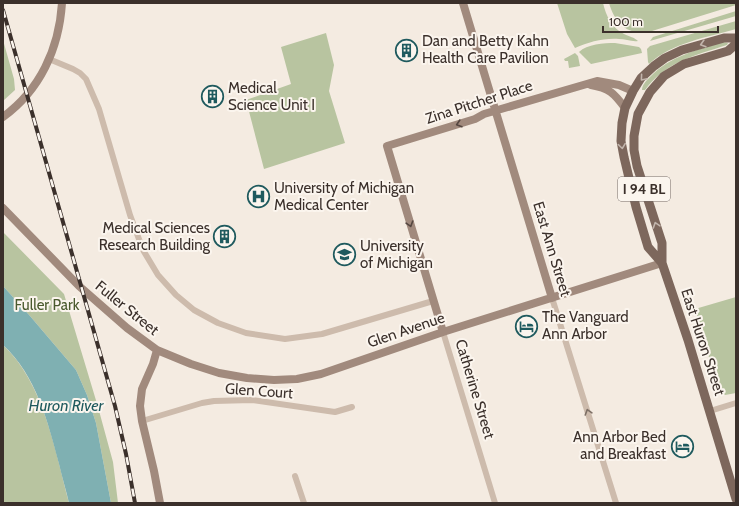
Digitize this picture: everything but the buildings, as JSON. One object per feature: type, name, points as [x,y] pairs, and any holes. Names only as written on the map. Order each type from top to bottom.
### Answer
[{"type":"main road","name":"I 94 BL","points":[[633,91],[648,72],[671,55],[682,50],[724,38],[736,38]]},
{"type":"main road","name":"East Huron Street","points":[[736,44],[728,51],[690,62],[674,70],[659,81],[645,100],[638,114],[634,136],[634,150],[637,166],[662,243],[662,263],[688,340],[736,498]]},
{"type":"main road","name":"East Huron Street","points":[[633,91],[625,108],[622,123],[621,135],[624,157],[636,207],[648,247],[662,263]]},
{"type":"main road","points":[[633,91],[637,97],[639,106],[638,114]]},
{"type":"street","points":[[6,115],[24,99],[44,72],[60,18],[62,3]]},
{"type":"street","name":"East Ann Street","points":[[462,3],[616,503]]},
{"type":"street","points":[[49,59],[73,69],[86,79],[99,109],[130,215],[142,250],[158,275],[176,295],[194,310],[218,323],[246,333],[285,339],[322,334],[433,301]]},
{"type":"street","name":"Zina Pitcher Place","points":[[387,146],[475,119],[484,114],[597,82],[607,82],[620,85],[633,91]]},
{"type":"street","name":"Zina Pitcher Place","points":[[580,86],[591,85],[607,89],[614,94],[625,108]]},
{"type":"street","name":"Catherine Street","points":[[387,146],[495,503]]},
{"type":"street","name":"Fuller Street","points":[[3,208],[79,286],[127,328],[157,350],[153,364],[142,389],[140,406],[160,503]]},
{"type":"street","name":"Glen Avenue","points":[[157,350],[218,373],[247,378],[274,380],[322,374],[443,332],[662,263]]},
{"type":"street","name":"Glen Court","points":[[142,421],[202,403],[214,401],[252,400],[336,412],[352,408]]},
{"type":"street","points":[[710,411],[736,403]]},
{"type":"street","points":[[296,476],[304,503]]},
{"type":"green space","points":[[557,3],[603,3],[608,17],[613,25],[624,34],[638,41],[607,39],[591,42],[575,48],[567,34]]},
{"type":"green space","points":[[609,3],[736,3],[736,5],[652,31],[636,32],[619,23]]},
{"type":"green space","points":[[736,11],[736,16],[650,41],[653,37]]},
{"type":"green space","points":[[736,21],[736,29],[679,46],[658,57],[649,64],[648,62],[647,49],[650,46]]},
{"type":"green space","points":[[326,33],[334,65],[329,91],[345,143],[264,169],[246,100],[291,84],[281,47]]},
{"type":"green space","points":[[3,40],[14,79],[15,90],[3,101]]},
{"type":"green space","points":[[723,42],[728,43],[727,45],[693,56],[672,66],[653,80],[645,90],[642,90],[643,85],[647,80],[666,64],[684,55]]},
{"type":"green space","points":[[615,43],[639,47],[642,53],[591,64],[579,52],[586,47]]},
{"type":"green space","points":[[575,53],[578,56],[580,66],[569,68],[568,61],[565,61],[564,59]]},
{"type":"green space","name":"Fuller Park","points":[[3,232],[64,294],[113,462],[118,503],[111,503],[96,423],[87,395],[76,370],[3,286]]},
{"type":"green space","points":[[736,297],[736,393],[725,395],[719,392],[695,309]]},
{"type":"green space","points":[[3,345],[29,378],[38,398],[53,440],[69,503],[3,503]]},
{"type":"water","name":"Huron River","points":[[3,286],[76,370],[87,395],[96,423],[111,503],[69,503],[50,432],[39,400],[24,370],[3,345]]},
{"type":"railway","points":[[3,10],[115,406],[135,503]]},
{"type":"place","name":"Dan and Betty Kahn Health Care Pavilion","points":[[407,50]]},
{"type":"place","name":"Medical Science Unit I","points":[[213,97]]},
{"type":"place","name":"University of Michigan Medical Center","points":[[259,197]]},
{"type":"place","name":"Medical Sciences Research Building","points":[[225,237]]},
{"type":"place","name":"University of Michigan","points":[[345,255]]},
{"type":"place","name":"The Vanguard Ann Arbor","points":[[526,326]]},
{"type":"place","name":"Ann Arbor Bed and Breakfast","points":[[682,446]]}]
